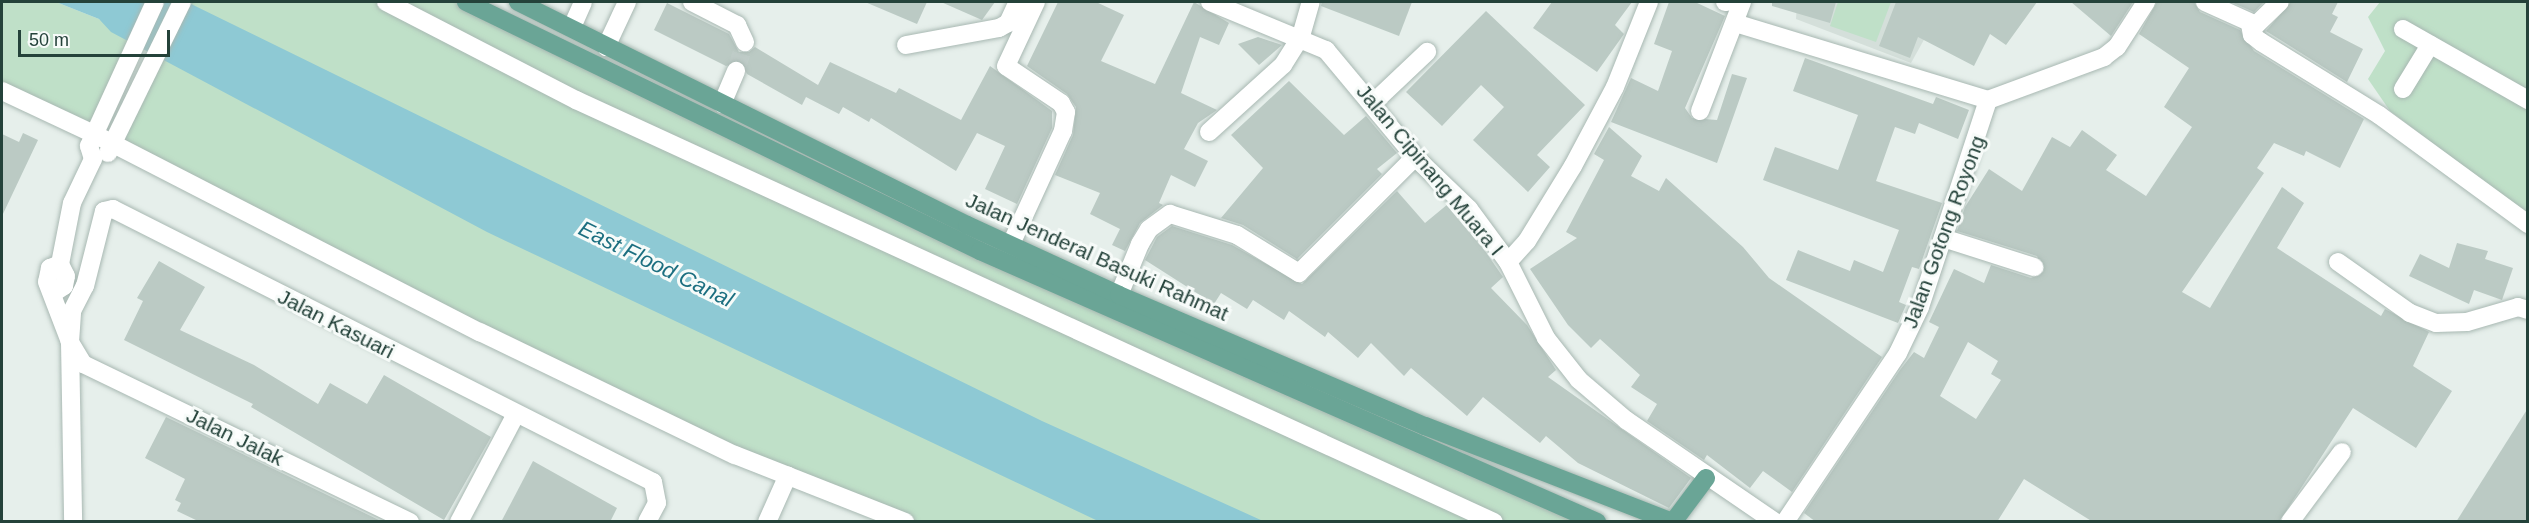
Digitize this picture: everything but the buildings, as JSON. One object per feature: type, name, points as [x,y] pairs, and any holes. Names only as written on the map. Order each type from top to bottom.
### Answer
[{"type":"main road","name":"Jalan Jenderal Basuki Rahmat","points":[[466,2],[980,251],[1597,522]]},
{"type":"main road","name":"Jalan Jenderal Basuki Rahmat","points":[[518,2],[722,104],[1119,295],[1425,426],[1672,522]]},
{"type":"main road","points":[[1672,522],[1706,478]]},
{"type":"street","points":[[73,522],[70,342],[55,292],[64,286],[66,276],[60,264],[72,203],[93,159],[89,146],[155,2]]},
{"type":"street","points":[[93,159],[107,154],[113,144],[182,2]]},
{"type":"street","points":[[386,2],[576,100],[1494,522]]},
{"type":"street","points":[[572,27],[583,2]]},
{"type":"street","points":[[606,47],[627,2]]},
{"type":"street","points":[[692,2],[737,25],[745,42]]},
{"type":"street","points":[[906,45],[999,28],[1008,23],[1018,2]]},
{"type":"street","points":[[1011,244],[1063,131],[1066,112],[1061,104],[1006,66],[1036,2]]},
{"type":"street","name":"Jalan Cipinang Muara I","points":[[1210,2],[1301,36],[1339,62],[1415,157],[1468,209],[1508,262],[1546,338],[1579,380],[1706,478],[1775,522]]},
{"type":"street","points":[[1209,132],[1269,82],[1301,36],[1311,2]]},
{"type":"street","points":[[1508,262],[1527,241],[1573,166],[1614,87],[1649,2]]},
{"type":"street","points":[[1700,111],[1742,2]]},
{"type":"street","points":[[1735,23],[1988,100],[2103,57],[2117,47],[2146,2]]},
{"type":"street","points":[[2205,2],[2250,24],[2260,24],[2280,2]]},
{"type":"street","points":[[2250,24],[2252,35],[2261,42],[2379,115],[2528,224]]},
{"type":"street","points":[[2403,29],[2528,100]]},
{"type":"street","points":[[2403,89],[2430,45]]},
{"type":"street","points":[[1372,104],[1427,52]]},
{"type":"street","points":[[722,104],[736,71]]},
{"type":"street","points":[[2,91],[94,134],[480,332],[788,475],[905,522]]},
{"type":"street","name":"Jalan Gotong Royong","points":[[1785,522],[1898,353],[1943,238],[1988,100]]},
{"type":"street","points":[[1119,295],[1144,236],[1170,214],[1236,235],[1299,273],[1415,157]]},
{"type":"street","name":"Jalan Kasuari","points":[[70,342],[72,311],[85,286],[104,211],[113,209],[515,416],[653,482],[657,503],[647,522]]},
{"type":"street","points":[[1943,238],[2034,267]]},
{"type":"street","points":[[2338,262],[2410,313],[2436,322],[2467,322],[2518,307],[2528,310]]},
{"type":"street","name":"Jalan Jalak","points":[[70,342],[83,364],[410,522]]},
{"type":"street","points":[[459,522],[515,416]]},
{"type":"street","points":[[2290,522],[2342,452]]},
{"type":"street","points":[[767,522],[788,475]]},
{"type":"shaded area","points":[[1797,2],[1945,2],[1911,63],[1796,19]]},
{"type":"green space","points":[[2,2],[56,2],[99,19],[134,44],[94,134],[2,91]]},
{"type":"green space","points":[[183,2],[466,2],[637,88],[1597,521],[905,521],[735,455],[113,144]]},
{"type":"green space","points":[[1838,2],[1891,2],[1876,42],[1830,26]]},
{"type":"green space","points":[[2380,2],[2527,2],[2527,214],[2390,111],[2368,79],[2385,51],[2368,17]]},
{"type":"water","name":"East Flood Canal","points":[[56,2],[187,2],[1042,421],[1263,521],[1098,521],[487,232],[111,32],[99,19]]},
{"type":"tunnel","points":[[736,71],[745,42]]}]
